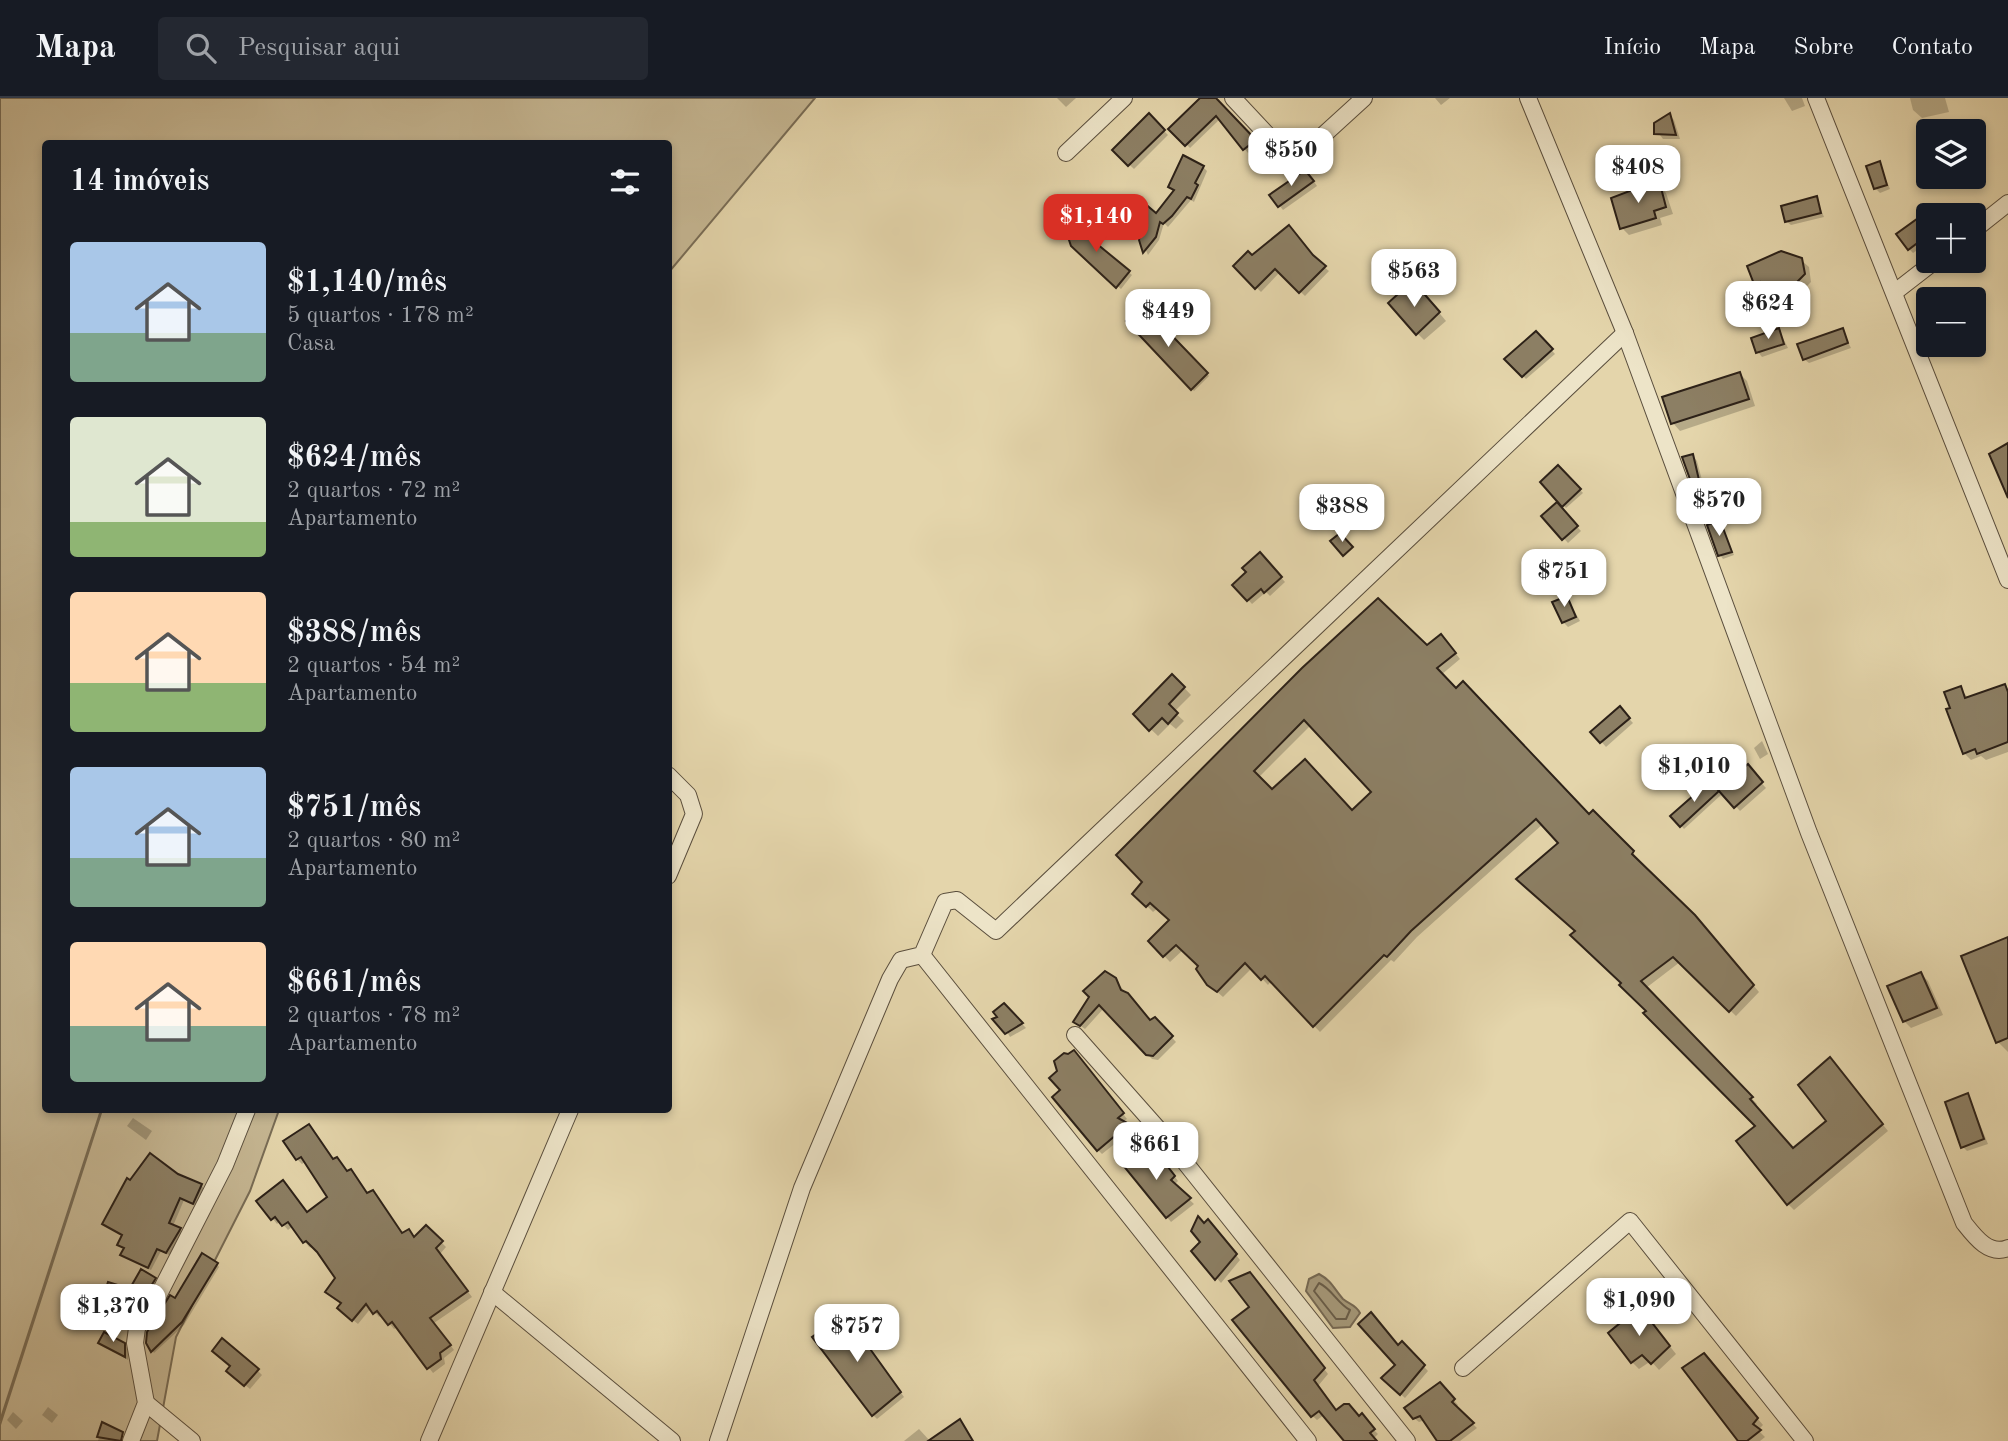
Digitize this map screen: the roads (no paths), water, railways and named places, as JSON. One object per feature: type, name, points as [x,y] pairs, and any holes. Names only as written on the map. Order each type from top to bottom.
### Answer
[{"type":"street","points":[[1066,153],[1124,98]]},
{"type":"street","points":[[1233,98],[1276,144],[1295,154],[1307,150],[1364,98]]},
{"type":"street","points":[[1528,98],[1625,333],[1809,833],[1964,1223],[1988,1248],[2006,1253]]},
{"type":"street","points":[[1816,98],[2008,580]]},
{"type":"street","points":[[1986,220],[2008,203]]},
{"type":"street","points":[[1895,292],[1920,273]]},
{"type":"street","points":[[922,955],[945,902],[957,900],[996,931],[1625,333]]},
{"type":"street","points":[[672,779],[688,795],[694,814],[672,866]]},
{"type":"street","points":[[718,1441],[802,1188],[884,991],[901,960],[922,955]]},
{"type":"street","points":[[922,955],[1308,1441]]},
{"type":"street","points":[[1075,1035],[1160,1131],[1407,1441]]},
{"type":"street","points":[[131,1441],[146,1403],[135,1343],[137,1328],[156,1300],[225,1165],[246,1113]]},
{"type":"street","points":[[429,1441],[569,1113]]},
{"type":"street","points":[[1463,1368],[1630,1221],[1805,1441]]},
{"type":"street","points":[[492,1292],[673,1441]]},
{"type":"street","points":[[146,1403],[192,1441]]},
{"type":"water","points":[[1319,1274],[1360,1313],[1350,1327],[1333,1328],[1306,1291],[1309,1279]]}]
